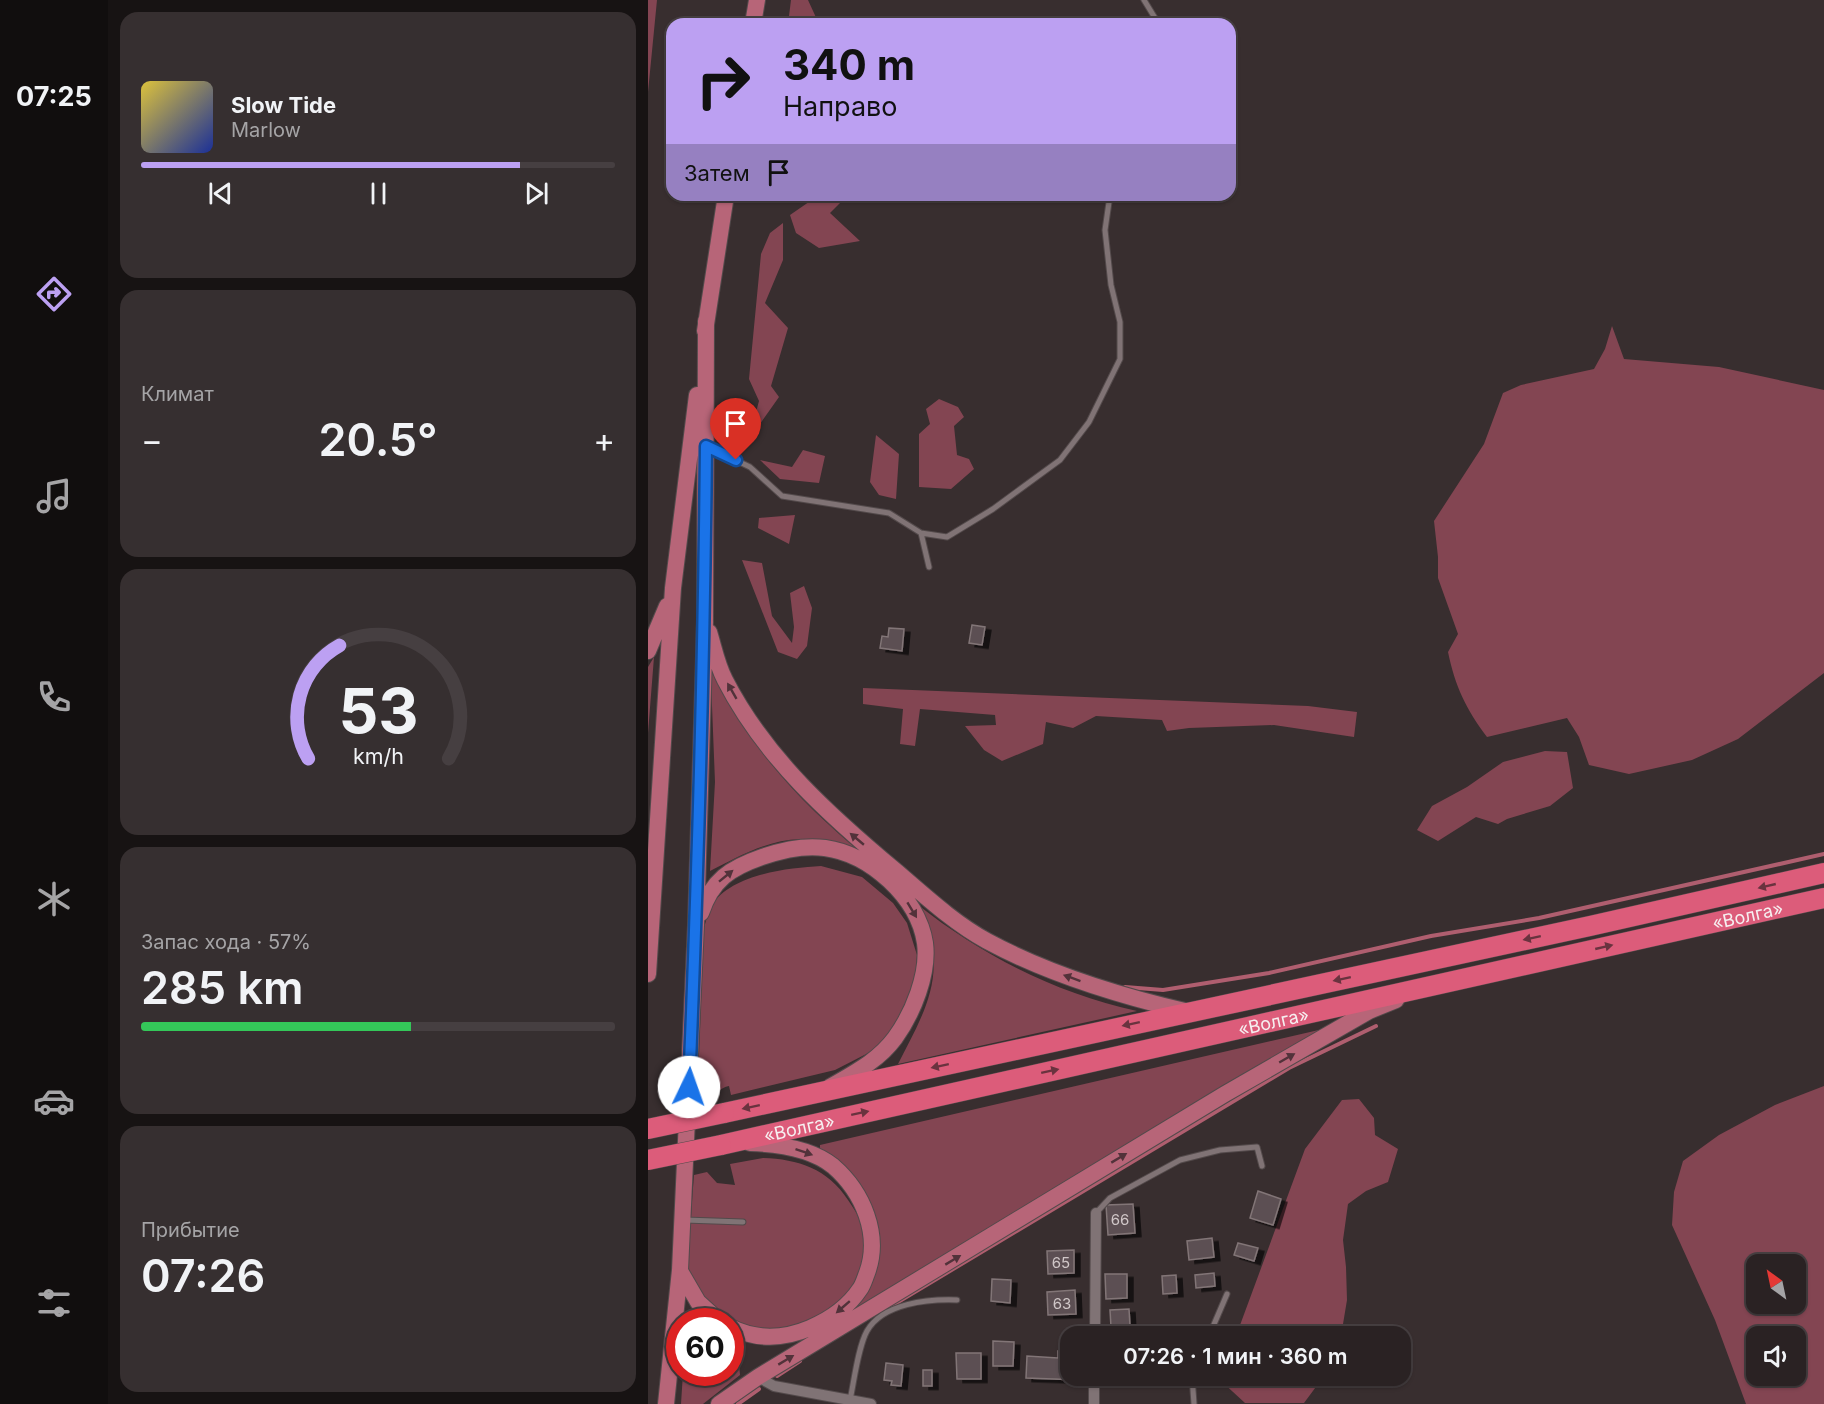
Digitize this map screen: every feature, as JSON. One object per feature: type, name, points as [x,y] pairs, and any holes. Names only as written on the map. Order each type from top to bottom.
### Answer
[{"type":"highway","name":"«Волга»","points":[[648,1129],[1824,873]]},
{"type":"highway","name":"«Волга»","points":[[648,1160],[1824,898]]},
{"type":"main road","points":[[754,18],[757,0]]},
{"type":"main road","points":[[648,974],[673,588],[706,321],[725,201]]},
{"type":"main road","points":[[666,1404],[680,1270],[696,925],[705,621],[706,321]]},
{"type":"main road","points":[[648,651],[673,588]]},
{"type":"main road","points":[[705,621],[724,678],[745,715],[781,764],[843,827],[939,908],[986,940],[1035,964],[1131,998],[1189,1011]]},
{"type":"main road","points":[[696,925],[707,895],[718,881],[732,870],[774,852],[801,847],[844,852],[875,869],[902,894],[917,918],[925,943],[925,964],[910,1012],[895,1039],[869,1065],[819,1092]]},
{"type":"main road","points":[[719,1404],[758,1377],[1275,1065],[1369,1011],[1424,988]]},
{"type":"main road","points":[[723,1144],[773,1144],[807,1152],[832,1165],[861,1202],[871,1226],[872,1257],[861,1288],[846,1305],[825,1322],[794,1335],[766,1337],[744,1332]]},
{"type":"main road","points":[[680,1270],[698,1302],[705,1308]]},
{"type":"street","points":[[1095,1326],[1096,1213]]},
{"type":"street","points":[[758,1377],[774,1386],[865,1404]]},
{"type":"street","points":[[1094,1386],[1094,1404]]},
{"type":"lane","points":[[1144,0],[1155,18]]},
{"type":"lane","points":[[706,446],[750,467],[782,496],[889,513],[921,532],[947,537],[993,509],[1060,460],[1089,422],[1120,359],[1120,322],[1111,285],[1106,230],[1109,201]]},
{"type":"lane","points":[[921,532],[930,567]]},
{"type":"lane","points":[[1096,1213],[1110,1198],[1180,1160],[1220,1150],[1257,1147],[1262,1166]]},
{"type":"lane","points":[[682,1220],[743,1222]]},
{"type":"lane","points":[[1213,1326],[1227,1294]]},
{"type":"lane","points":[[850,1400],[866,1332],[878,1318],[890,1311],[914,1304],[938,1299],[957,1300]]},
{"type":"lane","points":[[1193,1386],[1194,1404]]},
{"type":"shaded area","points":[[648,0],[657,0],[648,92]]},
{"type":"shaded area","points":[[791,0],[808,0],[816,18],[789,18]]},
{"type":"shaded area","points":[[810,201],[842,201],[830,213],[860,241],[819,248],[796,233],[790,215]]},
{"type":"shaded area","points":[[783,223],[783,260],[765,303],[788,328],[771,386],[779,397],[755,431],[741,434],[739,420],[756,412],[759,401],[749,379],[761,254],[770,233]]},
{"type":"shaded area","points":[[1612,326],[1624,359],[1719,367],[1824,390],[1824,673],[1738,739],[1692,760],[1629,774],[1589,765],[1579,737],[1567,718],[1487,737],[1462,697],[1448,652],[1458,634],[1438,578],[1434,521],[1484,444],[1503,393],[1521,385],[1594,369],[1605,349]]},
{"type":"shaded area","points":[[939,399],[958,407],[964,417],[954,426],[957,455],[969,459],[974,469],[951,489],[919,487],[919,434],[930,424],[926,409]]},
{"type":"shaded area","points":[[876,435],[899,454],[896,499],[879,495],[870,482]]},
{"type":"shaded area","points":[[803,450],[825,456],[819,483],[780,479],[760,460],[792,467]]},
{"type":"shaded area","points":[[795,515],[789,544],[758,528],[759,518]]},
{"type":"shaded area","points":[[742,560],[762,563],[772,616],[792,643],[794,627],[790,593],[804,586],[812,608],[807,646],[797,659],[778,652]]},
{"type":"shaded area","points":[[710,655],[730,703],[761,751],[809,806],[864,855],[811,840],[798,839],[759,848],[710,871],[715,782]]},
{"type":"shaded area","points":[[654,657],[648,733],[648,667]]},
{"type":"shaded area","points":[[863,688],[1308,706],[1357,712],[1354,737],[1274,725],[1167,731],[1162,720],[1096,716],[1073,728],[1046,722],[1043,744],[1002,761],[984,750],[965,726],[996,725],[995,715],[920,709],[915,746],[900,744],[903,709],[863,704]]},
{"type":"shaded area","points":[[1545,751],[1567,752],[1573,788],[1550,806],[1498,824],[1476,817],[1438,841],[1417,830],[1432,806],[1467,787],[1503,762]]},
{"type":"shaded area","points":[[821,866],[862,877],[893,903],[907,923],[917,955],[915,985],[896,1026],[876,1049],[835,1070],[731,1095],[729,1086],[719,1091],[713,1100],[697,1104],[704,928],[711,906],[720,895],[746,880],[777,871]]},
{"type":"shaded area","points":[[918,905],[968,941],[1022,970],[1078,994],[1137,1011],[898,1064],[925,1007],[933,976],[931,945]]},
{"type":"shaded area","points":[[1323,1029],[855,1310],[872,1283],[880,1253],[878,1228],[820,1150],[820,1145]]},
{"type":"shaded area","points":[[1824,1086],[1824,1404],[1746,1404],[1715,1320],[1672,1225],[1674,1192],[1683,1161],[1719,1135],[1775,1105]]},
{"type":"shaded area","points":[[1359,1099],[1374,1118],[1375,1135],[1398,1149],[1388,1182],[1366,1191],[1348,1204],[1343,1240],[1347,1300],[1343,1326],[1240,1326],[1305,1149],[1342,1100]]},
{"type":"shaded area","points":[[763,1158],[800,1164],[822,1173],[831,1180],[853,1208],[866,1237],[863,1271],[859,1281],[844,1300],[823,1316],[799,1326],[768,1330],[744,1324],[744,1308],[711,1308],[698,1294],[688,1267],[694,1175],[707,1172],[717,1183],[735,1185],[730,1164]]},
{"type":"shaded area","points":[[682,1386],[726,1386],[703,1404],[681,1404]]},
{"type":"shaded area","points":[[1227,1386],[1317,1386],[1304,1403],[1245,1403]]},
{"type":"building","points":[[972,625],[985,627],[982,645],[969,643]]},
{"type":"building","points":[[889,628],[904,629],[902,651],[880,648],[882,636],[888,637]]},
{"type":"building","points":[[1258,1191],[1281,1199],[1273,1225],[1250,1218]]},
{"type":"building","points":[[1133,1204],[1135,1233],[1108,1235],[1106,1205]]},
{"type":"building","points":[[1212,1238],[1214,1257],[1189,1260],[1187,1241]]},
{"type":"building","points":[[1238,1243],[1258,1248],[1254,1261],[1234,1255]]},
{"type":"building","points":[[1074,1250],[1074,1273],[1048,1274],[1047,1251]]},
{"type":"building","points":[[1214,1273],[1215,1286],[1196,1288],[1195,1275]]},
{"type":"building","points":[[1105,1274],[1127,1274],[1127,1298],[1106,1299]]},
{"type":"building","points":[[1176,1275],[1177,1293],[1163,1294],[1162,1276]]},
{"type":"building","points":[[992,1279],[1011,1280],[1010,1303],[991,1301]]},
{"type":"building","points":[[1075,1290],[1076,1314],[1048,1315],[1047,1292]]},
{"type":"building","points":[[1129,1309],[1130,1326],[1111,1326],[1110,1310]]},
{"type":"building","points":[[993,1341],[1014,1342],[1013,1366],[993,1366]]},
{"type":"building","points":[[1058,1351],[1060,1351],[1060,1379],[1026,1378],[1027,1356],[1058,1358]]},
{"type":"building","points":[[956,1353],[981,1353],[981,1379],[957,1379]]},
{"type":"building","points":[[886,1363],[903,1365],[901,1386],[891,1385],[892,1381],[884,1380]]},
{"type":"building","points":[[923,1370],[932,1370],[932,1386],[923,1386]]},
{"type":"waterway","points":[[1125,987],[1163,990],[1269,973],[1431,936],[1539,918],[1824,854]]},
{"type":"waterway","points":[[883,1311],[1289,1068],[1376,1026]]},
{"type":"waterway","points":[[777,1376],[800,1361]]},
{"type":"waterway","points":[[738,1404],[759,1389]]},
{"type":"route","points":[[689,1087],[704,668],[706,446],[736,460]]}]
